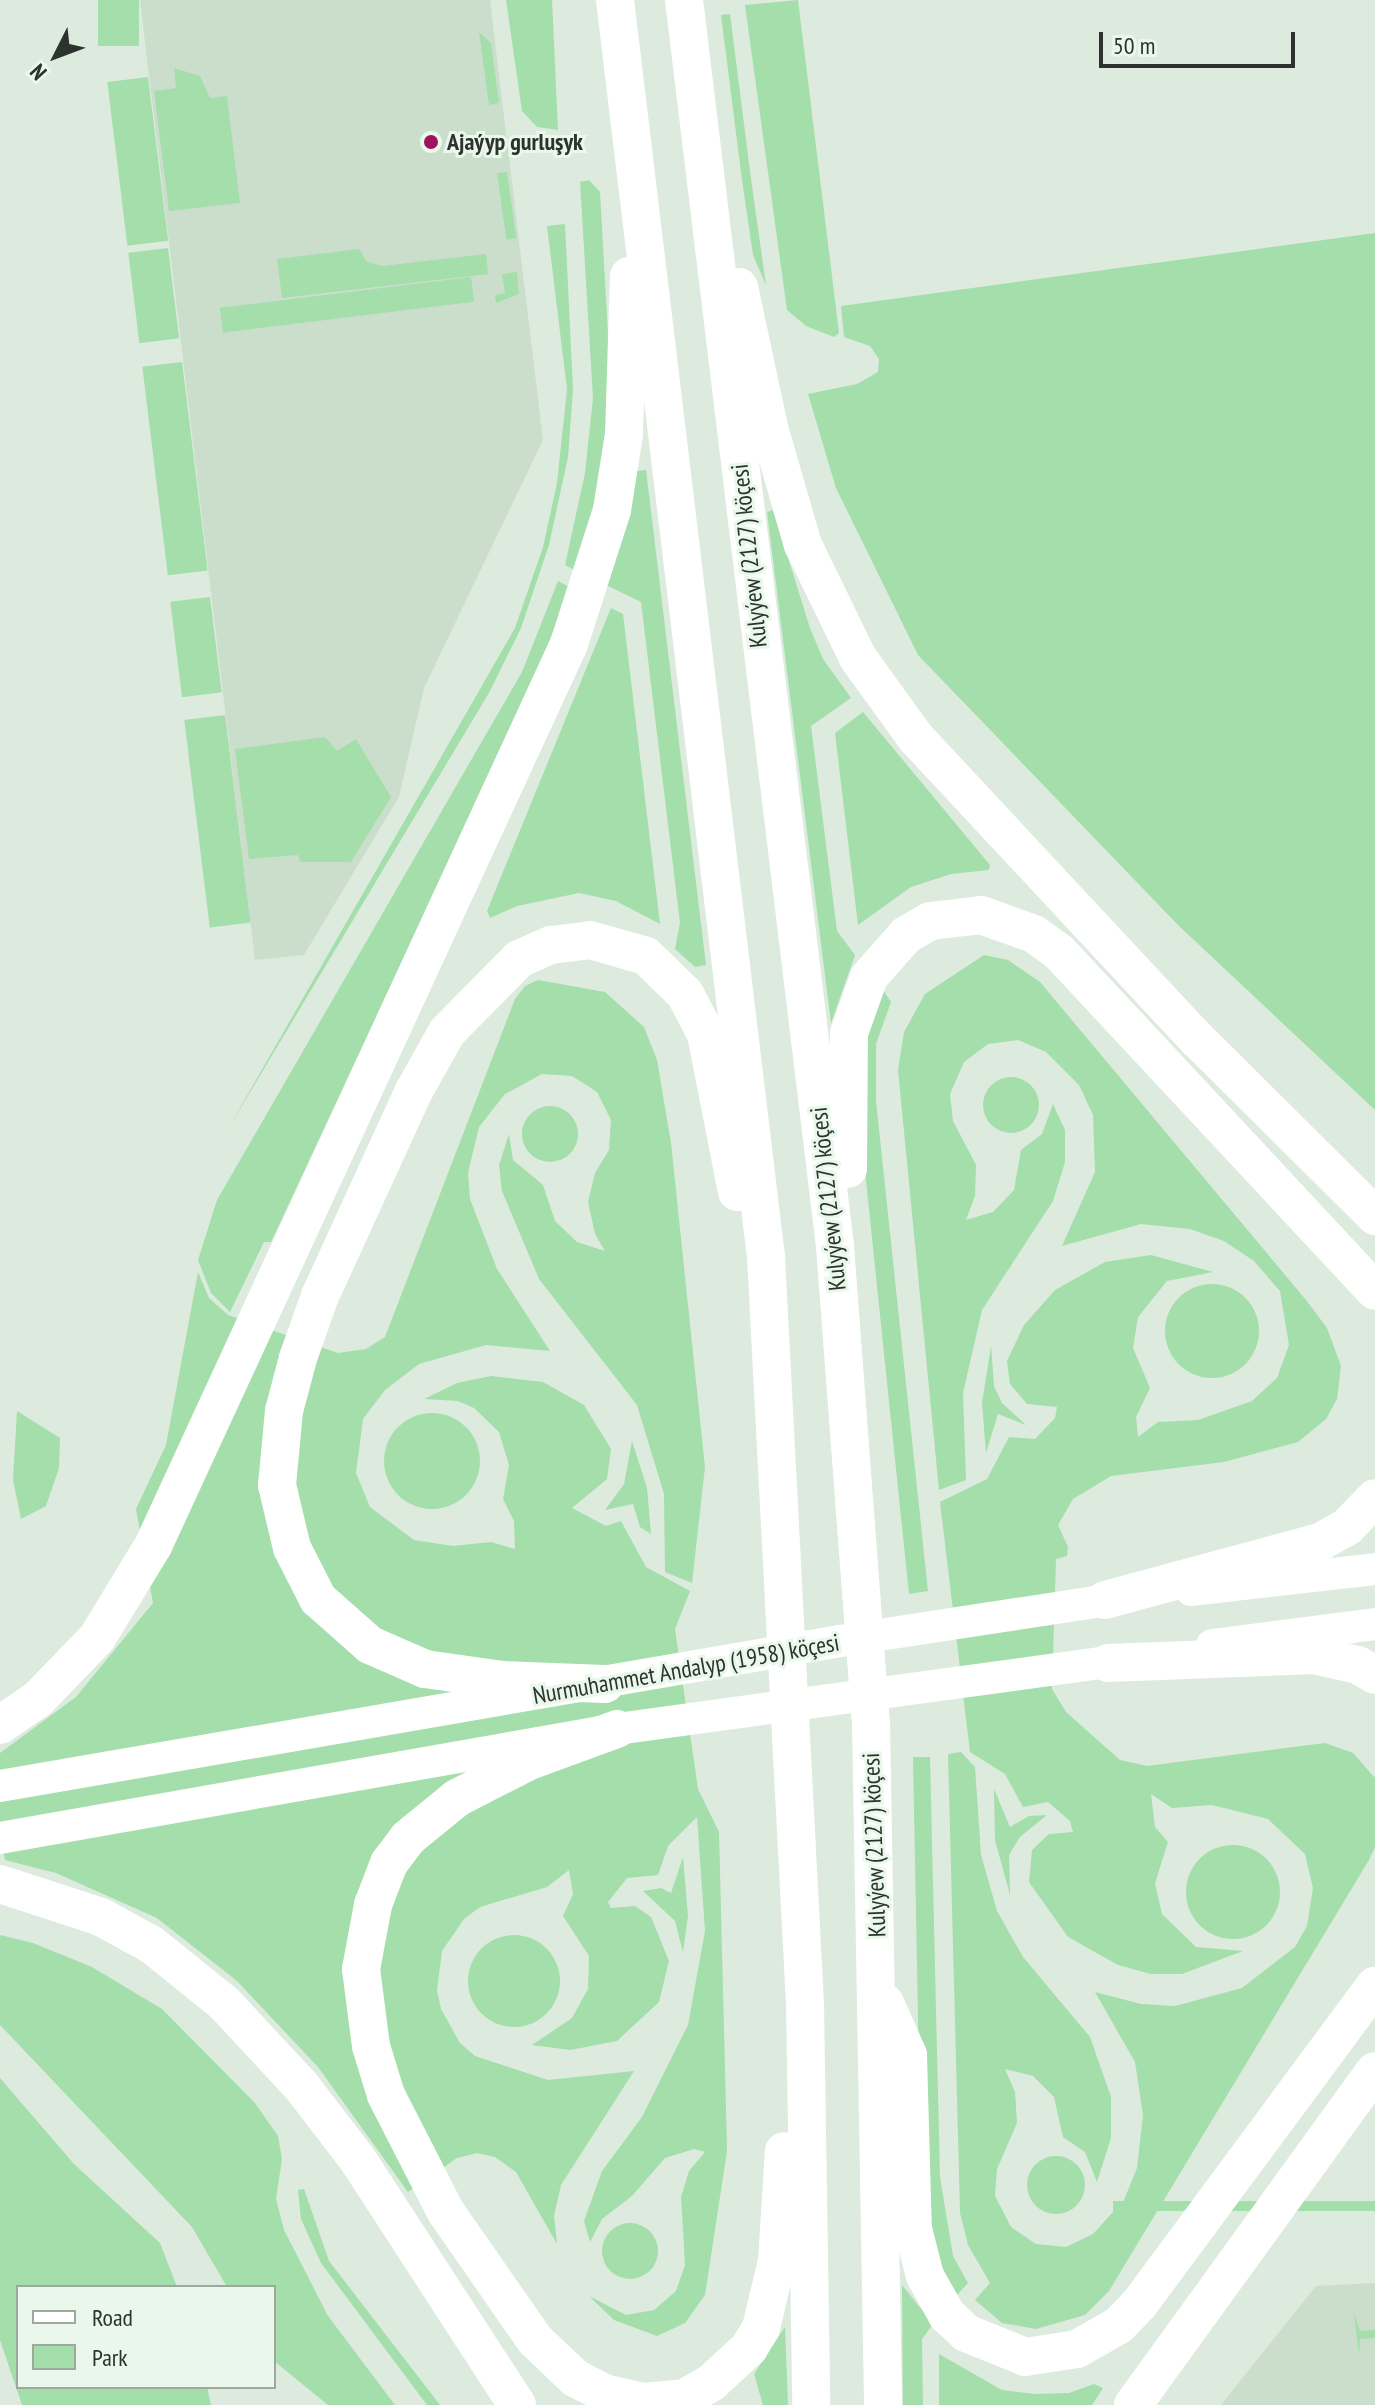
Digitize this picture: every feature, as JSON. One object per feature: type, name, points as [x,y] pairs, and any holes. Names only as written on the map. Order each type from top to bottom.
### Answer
[{"type":"highway","points":[[615,0],[766,1257],[805,2003],[811,2405]]},
{"type":"highway","name":"Kulyýew (2127) köçesi","points":[[684,0],[757,626],[835,1246],[871,1722],[879,1989],[883,2405]]},
{"type":"highway","points":[[0,1725],[67,1671],[97,1638],[153,1546],[569,644],[593,581],[624,434],[632,141]]},
{"type":"highway","points":[[705,162],[803,545],[858,658],[916,738],[1198,1040],[1375,1216]]},
{"type":"highway","points":[[835,1246],[849,1191],[845,1098],[849,1033],[857,1003],[885,954],[906,935],[951,915],[981,915],[1034,934],[1059,952],[1375,1291]]},
{"type":"highway","points":[[605,1684],[503,1680],[425,1669],[370,1645],[318,1599],[292,1548],[277,1485],[284,1411],[320,1296],[414,1091],[447,1032],[519,959],[551,945],[590,940],[646,956],[685,994],[706,1034],[733,1182],[766,1257]]},
{"type":"highway","points":[[1105,1600],[1320,1542],[1347,1527],[1375,1498]]},
{"type":"highway","points":[[1108,1663],[1314,1655],[1358,1665],[1375,1675]]},
{"type":"highway","points":[[617,1729],[527,1762],[457,1798],[408,1838],[389,1863],[373,1905],[361,1969],[371,2046],[386,2095],[446,2212],[503,2300],[553,2360],[575,2378],[604,2393],[643,2402],[685,2398],[735,2365],[761,2328],[777,2261],[786,2072],[805,2003]]},
{"type":"highway","points":[[0,1884],[101,1917],[191,1973],[302,2087],[407,2234],[517,2405]]},
{"type":"highway","points":[[879,1989],[908,2055],[913,2229],[925,2276],[947,2315],[966,2333],[1025,2357],[1077,2349],[1119,2325],[1140,2303],[1375,1985]]},
{"type":"highway","points":[[1133,2405],[1375,2071]]},
{"type":"main road","name":"Nurmuhammet Andalyp (1958) köçesi","points":[[0,1786],[1105,1600],[1375,1569]]},
{"type":"main road","name":"Nurmuhammet Andalyp (1958) köçesi","points":[[0,1838],[617,1729],[1375,1624]]},
{"type":"shaded area","points":[[140,0],[490,0],[543,440],[424,688],[399,797],[304,955],[255,960]]},
{"type":"shaded area","points":[[1375,2283],[1375,2405],[1221,2405],[1316,2286]]},
{"type":"green space","points":[[98,0],[139,0],[139,46],[98,46]]},
{"type":"green space","points":[[506,0],[552,0],[558,130],[537,127],[522,111]]},
{"type":"green space","points":[[798,0],[839,333],[834,337],[806,326],[787,310],[745,5]]},
{"type":"green space","points":[[730,14],[766,285],[753,255],[742,180],[721,15]]},
{"type":"green space","points":[[479,32],[491,43],[499,103],[489,105]]},
{"type":"green space","points":[[174,68],[200,76],[210,98],[227,96],[240,203],[169,211],[154,91],[176,88]]},
{"type":"green space","points":[[148,77],[168,241],[127,246],[107,82]]},
{"type":"green space","points":[[507,172],[516,238],[506,240],[497,173]]},
{"type":"green space","points":[[589,180],[600,192],[611,387],[597,504],[578,572],[565,565],[585,473],[593,398],[580,182]]},
{"type":"green space","points":[[565,224],[573,389],[568,457],[549,545],[521,628],[490,691],[228,1129],[515,628],[543,547],[557,483],[567,389],[547,226]]},
{"type":"green space","points":[[1375,233],[1375,1110],[1179,926],[918,655],[836,488],[808,394],[857,384],[878,372],[879,359],[870,346],[844,337],[841,306]]},
{"type":"green space","points":[[168,248],[179,338],[139,343],[128,253]]},
{"type":"green space","points":[[359,249],[367,262],[382,266],[486,254],[488,274],[282,298],[277,259]]},
{"type":"green space","points":[[517,272],[519,294],[496,303],[495,295],[505,293],[502,274]]},
{"type":"green space","points":[[471,277],[474,302],[223,333],[220,308]]},
{"type":"green space","points":[[182,362],[208,570],[168,575],[142,367]]},
{"type":"green space","points":[[646,470],[706,965],[695,967],[675,949],[680,923],[641,602],[606,585],[637,471]]},
{"type":"green space","points":[[773,510],[810,628],[823,659],[851,698],[811,726],[837,931],[855,955],[831,1023],[767,512]]},
{"type":"green space","points":[[558,581],[571,588],[534,679],[271,1242],[264,1242],[230,1312],[211,1293],[198,1260],[217,1200],[522,672]]},
{"type":"green space","points":[[210,597],[222,692],[182,697],[170,602]]},
{"type":"green space","points":[[611,608],[623,614],[660,924],[616,901],[579,893],[517,906],[490,918],[487,911]]},
{"type":"green space","points":[[863,712],[990,865],[989,870],[951,874],[911,887],[858,925],[835,733]]},
{"type":"green space","points":[[225,715],[250,922],[210,927],[184,720]]},
{"type":"green space","points":[[325,737],[337,751],[356,739],[391,797],[351,862],[300,862],[298,855],[249,859],[235,749]]},
{"type":"green space","points":[[984,955],[1008,960],[1040,982],[1306,1300],[1327,1328],[1341,1366],[1337,1399],[1326,1419],[1298,1442],[1224,1462],[1111,1476],[1073,1499],[1058,1525],[1068,1547],[1067,1556],[1056,1559],[1052,1689],[1066,1712],[1120,1760],[1147,1766],[1325,1743],[1353,1753],[1375,1778],[1375,1847],[1369,1860],[1109,2291],[1085,2315],[1036,2329],[1002,2323],[975,2300],[990,2283],[968,2245],[960,2213],[948,1754],[961,1752],[975,1767],[981,1855],[997,1911],[1023,1957],[1090,2037],[1111,2097],[1111,2138],[1097,2182],[1085,2152],[1063,2137],[1054,2097],[1033,2076],[1005,2069],[1015,2092],[1017,2123],[997,2169],[995,2196],[1011,2227],[1036,2244],[1066,2247],[1093,2234],[1124,2200],[1137,2168],[1143,2115],[1135,2062],[1095,1992],[1141,2004],[1175,2006],[1242,1988],[1295,1947],[1307,1926],[1313,1888],[1305,1854],[1268,1819],[1212,1805],[1172,1808],[1151,1794],[1155,1827],[1168,1842],[1155,1883],[1162,1914],[1196,1947],[1243,1951],[1182,1974],[1151,1974],[1118,1965],[1068,1937],[1029,1882],[1032,1850],[1049,1834],[1073,1832],[1070,1821],[1048,1802],[1023,1807],[1005,1774],[970,1752],[940,1502],[987,1479],[1009,1437],[1035,1439],[1055,1418],[1057,1407],[1027,1404],[1010,1384],[1007,1361],[1024,1325],[1055,1290],[1105,1262],[1151,1255],[1213,1272],[1167,1281],[1138,1317],[1133,1348],[1150,1388],[1136,1417],[1138,1437],[1158,1422],[1198,1420],[1252,1401],[1277,1378],[1289,1345],[1280,1291],[1254,1261],[1224,1241],[1190,1229],[1141,1224],[1062,1246],[1095,1172],[1093,1115],[1079,1085],[1046,1052],[1018,1040],[988,1044],[964,1062],[950,1094],[953,1121],[976,1165],[975,1196],[966,1220],[993,1212],[1014,1190],[1021,1150],[1042,1134],[1053,1104],[1065,1130],[1065,1162],[1053,1201],[982,1310],[963,1393],[966,1480],[939,1490],[898,1070],[904,1032],[925,994]]},
{"type":"green space","points":[[538,980],[605,992],[644,1027],[657,1060],[671,1143],[705,1467],[692,1583],[665,1572],[664,1494],[637,1405],[539,1279],[502,1191],[499,1165],[509,1134],[513,1160],[543,1185],[555,1221],[577,1242],[605,1251],[595,1234],[588,1202],[595,1173],[609,1150],[611,1120],[597,1092],[572,1076],[542,1074],[505,1094],[479,1127],[468,1173],[470,1199],[497,1269],[550,1351],[486,1345],[419,1364],[385,1390],[363,1419],[356,1473],[370,1507],[414,1540],[453,1546],[491,1542],[515,1549],[514,1521],[503,1499],[509,1465],[499,1432],[474,1408],[458,1401],[424,1399],[457,1383],[491,1376],[543,1382],[584,1405],[611,1449],[607,1479],[572,1508],[606,1526],[621,1521],[646,1567],[690,1591],[675,1629],[698,1789],[719,1832],[727,2151],[705,2295],[685,2323],[657,2336],[614,2320],[589,2296],[626,2315],[654,2310],[676,2291],[685,2265],[681,2197],[689,2171],[705,2152],[694,2149],[665,2158],[632,2196],[602,2219],[590,2242],[584,2221],[602,2171],[642,2117],[688,2025],[705,1931],[697,1817],[668,1846],[658,1875],[627,1878],[608,1902],[611,1908],[635,1906],[651,1917],[669,1961],[659,2002],[617,2041],[570,2050],[532,2045],[572,2018],[588,1989],[589,1956],[563,1916],[573,1894],[569,1870],[547,1887],[480,1907],[464,1919],[442,1951],[437,1990],[441,2009],[460,2043],[475,2056],[548,2080],[634,2071],[561,2185],[554,2216],[557,2244],[516,2172],[495,2157],[477,2153],[457,2158],[408,2192],[318,2067],[237,1981],[157,1918],[56,1873],[5,1860],[0,1838],[0,1753],[76,1697],[153,1603],[136,1509],[166,1445],[198,1272],[209,1298],[228,1315],[338,1353],[366,1349],[385,1337],[515,999],[525,986]]},
{"type":"green space","points":[[883,990],[891,1002],[876,1044],[876,1101],[928,1591],[909,1594],[858,1103],[862,1042]]},
{"type":"green space","points":[[1011,1077],[1031,1085],[1039,1105],[1031,1125],[1011,1133],[991,1125],[983,1105],[991,1085]]},
{"type":"green space","points":[[550,1106],[570,1114],[578,1134],[570,1154],[550,1162],[530,1154],[522,1134],[530,1114]]},
{"type":"green space","points":[[1212,1284],[1230,1288],[1245,1298],[1255,1313],[1259,1331],[1255,1349],[1245,1364],[1230,1374],[1212,1378],[1194,1374],[1179,1364],[1169,1349],[1165,1331],[1169,1313],[1179,1298],[1194,1288]]},
{"type":"green space","points":[[991,1346],[994,1386],[1002,1403],[1026,1425],[998,1414],[986,1453],[982,1403]]},
{"type":"green space","points":[[17,1411],[60,1438],[59,1468],[46,1506],[21,1519],[13,1480]]},
{"type":"green space","points":[[432,1413],[450,1417],[466,1427],[476,1443],[480,1461],[476,1479],[466,1495],[450,1505],[432,1509],[414,1505],[398,1495],[388,1479],[384,1461],[388,1443],[398,1427],[414,1417]]},
{"type":"green space","points":[[632,1441],[647,1488],[651,1534],[640,1527],[633,1504],[605,1510],[624,1484]]},
{"type":"green space","points":[[913,1757],[930,1757],[940,2177],[953,2256],[968,2283],[955,2297],[934,2256],[921,2172]]},
{"type":"green space","points":[[994,1789],[1010,1827],[1029,1816],[1047,1815],[1020,1837],[1009,1855],[1010,1895],[995,1840]]},
{"type":"green space","points":[[1233,1845],[1251,1849],[1266,1859],[1276,1874],[1280,1892],[1276,1910],[1266,1925],[1251,1935],[1233,1939],[1215,1935],[1200,1925],[1190,1910],[1186,1892],[1190,1874],[1200,1859],[1215,1849]]},
{"type":"green space","points":[[683,1857],[688,1916],[683,1952],[675,1921],[643,1891],[661,1888],[671,1893]]},
{"type":"green space","points":[[0,1935],[33,1943],[92,1967],[162,2009],[255,2103],[278,2136],[282,2159],[276,2199],[284,2230],[328,2316],[395,2405],[328,2405],[276,2363],[276,2285],[226,2285],[192,2227],[0,2025]]},
{"type":"green space","points":[[505,1935],[523,1935],[540,1942],[553,1955],[560,1981],[553,2007],[540,2020],[523,2027],[505,2027],[488,2020],[475,2007],[468,1990],[468,1972],[475,1955],[488,1942]]},
{"type":"green space","points":[[0,2078],[74,2164],[160,2243],[176,2285],[16,2285],[16,2387],[0,2340]]},
{"type":"green space","points":[[1056,2156],[1067,2158],[1076,2165],[1083,2174],[1083,2196],[1076,2205],[1067,2212],[1056,2214],[1045,2212],[1036,2205],[1029,2196],[1027,2185],[1029,2174],[1036,2165],[1045,2158]]},
{"type":"green space","points":[[304,2189],[329,2261],[440,2405],[427,2405],[321,2263],[301,2219],[298,2190]]},
{"type":"green space","points":[[1113,2201],[1375,2201],[1375,2211],[1113,2211]]},
{"type":"green space","points":[[630,2223],[650,2231],[658,2251],[650,2271],[630,2279],[610,2271],[602,2251],[610,2231]]},
{"type":"green space","points":[[902,2285],[933,2324],[922,2339],[923,2405],[903,2405]]},
{"type":"green space","points":[[1354,2313],[1360,2331],[1375,2330],[1375,2338],[1360,2339],[1359,2356]]},
{"type":"green space","points":[[785,2327],[788,2405],[763,2405],[754,2374]]},
{"type":"green space","points":[[939,2354],[1002,2390],[1035,2394],[1069,2393],[1094,2384],[1103,2388],[1092,2405],[939,2405]]},
{"type":"green space","points":[[17,2389],[207,2389],[211,2405],[22,2405]]},
{"type":"place","name":"Ajaýyp gurluşyk","points":[[431,142]]}]
